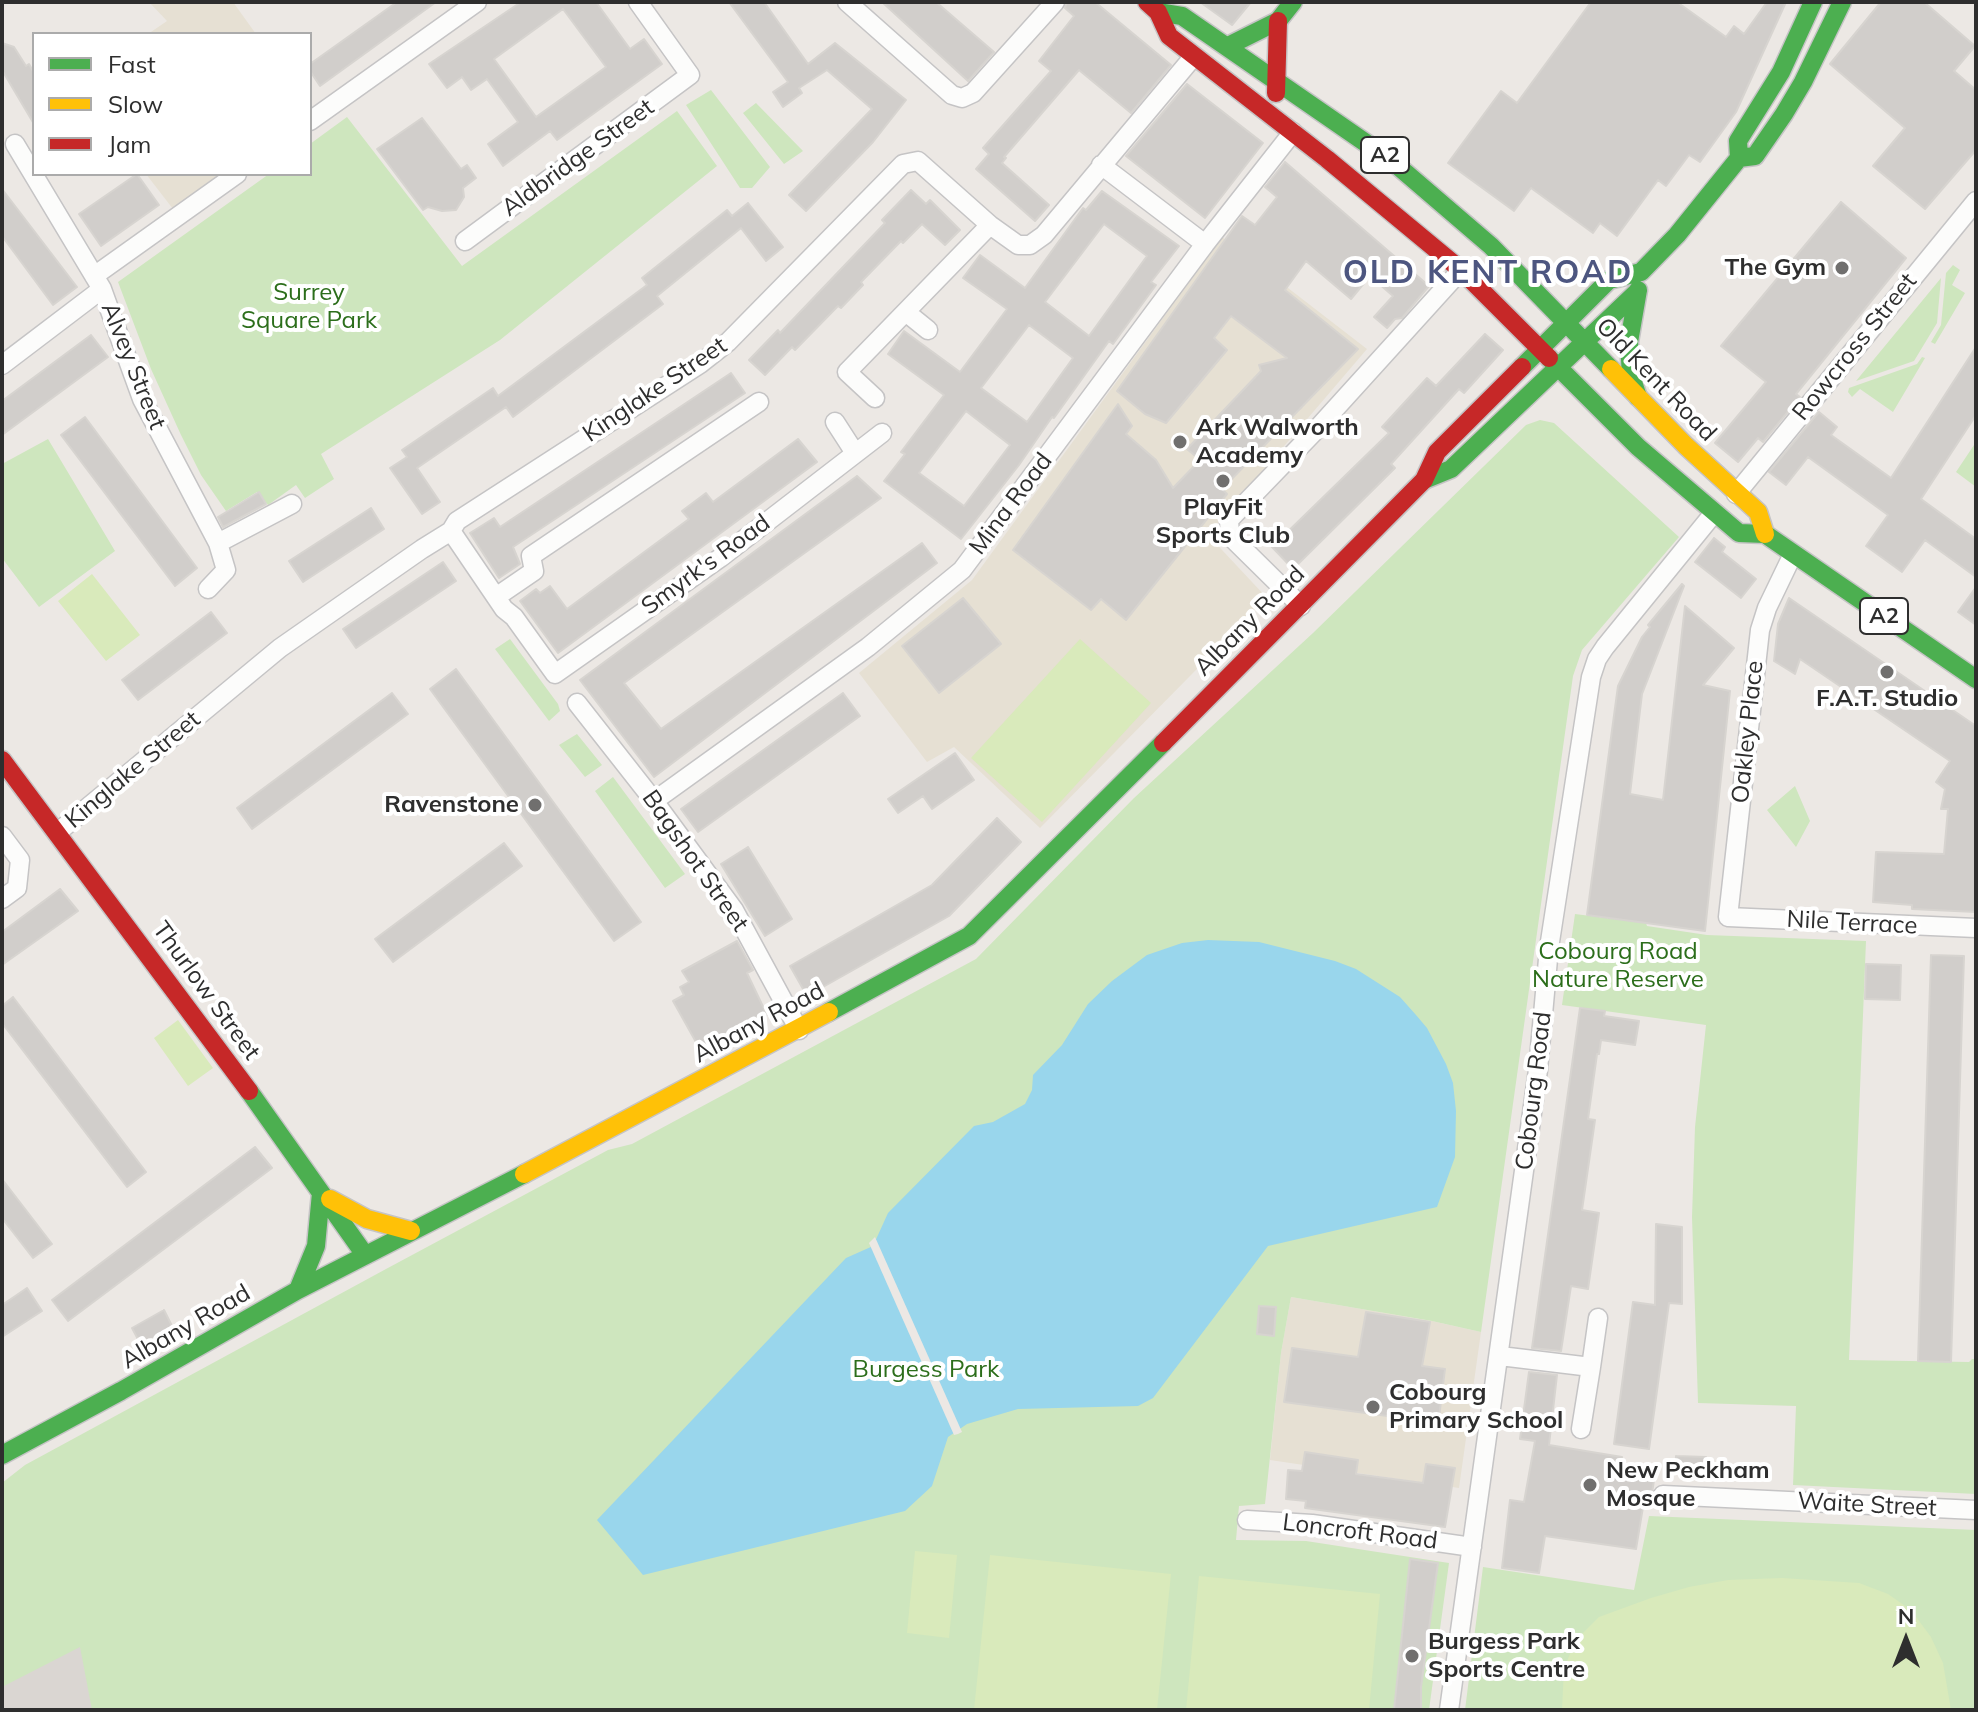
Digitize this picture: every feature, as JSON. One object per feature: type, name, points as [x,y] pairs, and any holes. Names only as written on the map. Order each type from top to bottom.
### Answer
[{"type":"main road","points":[[1228,46],[1278,21],[1293,2]]},
{"type":"main road","points":[[1638,397],[1631,376],[1629,342],[1641,272],[1677,235],[1739,158],[1738,141],[1781,72],[1813,2]]},
{"type":"main road","points":[[1739,158],[1755,156],[1784,114],[1842,2]]},
{"type":"main road","name":"Old Kent Road","points":[[1152,7],[1182,16],[1228,46],[1392,161],[1439,200],[1491,246],[1638,397],[1758,512],[1765,534]]},
{"type":"main road","name":"Old Kent Road","points":[[1152,7],[1169,36],[1461,270],[1638,447],[1714,513],[1739,533],[1765,534],[1976,679]]},
{"type":"main road","points":[[1278,21],[1276,79],[1285,126]]},
{"type":"main road","name":"Albany Road","points":[[2,1455],[298,1290],[799,1030],[969,936],[1424,480],[1437,452],[1609,280],[1641,272]]},
{"type":"main road","name":"Albany Road","points":[[1424,480],[1451,469],[1638,291]]},
{"type":"main road","name":"Thurlow Street","points":[[2,760],[225,1057],[365,1255]]},
{"type":"main road","points":[[298,1290],[316,1246],[322,1194],[367,1219],[411,1231]]},
{"type":"street","points":[[312,120],[477,2]]},
{"type":"street","name":"Aldbridge Street","points":[[465,241],[690,75],[638,2]]},
{"type":"street","points":[[847,2],[952,95],[962,98],[973,93],[1055,2]]},
{"type":"street","name":"Kinglake Street","points":[[58,832],[280,648],[451,531],[457,521],[700,364],[728,342],[903,164],[918,161],[990,225],[1018,245],[1030,245],[1044,235],[1194,56]]},
{"type":"street","name":"Mina Road","points":[[654,801],[868,647],[962,570],[1205,244],[1285,126]]},
{"type":"street","name":"Alvey Street","points":[[15,144],[32,172]]},
{"type":"street","points":[[1101,165],[1205,244]]},
{"type":"street","name":"Alvey Street","points":[[34,176],[98,282],[142,399],[218,543],[226,570],[208,589]]},
{"type":"street","points":[[2,365],[98,282],[234,176]]},
{"type":"street","name":"Rowcross Street","points":[[1736,494],[1976,201]]},
{"type":"street","points":[[875,398],[847,372],[990,225]]},
{"type":"street","points":[[1301,606],[1230,536],[1229,520],[1315,431],[1461,270]]},
{"type":"street","points":[[907,313],[928,330]]},
{"type":"street","points":[[451,531],[496,597],[534,571],[531,556],[759,402]]},
{"type":"street","points":[[835,422],[855,453]]},
{"type":"street","name":"Smyrk's Road","points":[[496,597],[555,674],[720,558],[882,433]]},
{"type":"street","points":[[218,543],[292,504]]},
{"type":"street","name":"Cobourg Road","points":[[1449,1710],[1538,1070],[1549,948],[1591,677],[1605,647],[1714,513]]},
{"type":"street","name":"Oakley Place","points":[[1728,917],[1760,630],[1793,554]]},
{"type":"street","name":"Bagshot Street","points":[[577,703],[734,910],[799,1030]]},
{"type":"street","points":[[2,836],[20,860],[17,888],[2,899]]},
{"type":"street","name":"Nile Terrace","points":[[1728,917],[1976,928]]},
{"type":"street","points":[[1581,1429],[1598,1318]]},
{"type":"street","points":[[1500,1356],[1591,1367]]},
{"type":"street","name":"Waite Street","points":[[1663,1495],[1976,1510]]},
{"type":"street","name":"Loncroft Road","points":[[1247,1520],[1312,1524],[1472,1547]]},
{"type":"shaded area","points":[[149,2],[233,2],[255,32],[151,32],[167,21]]},
{"type":"shaded area","points":[[148,176],[219,176],[173,209]]},
{"type":"shaded area","name":"Ark Walworth Academy","points":[[1222,237],[1367,349],[1208,535],[1267,598],[1040,828],[954,747],[927,762],[859,673],[972,580]]},
{"type":"shaded area","name":"Cobourg Primary School","points":[[1291,1297],[1481,1332],[1459,1488],[1270,1460],[1281,1353]]},
{"type":"shaded area","points":[[80,1647],[92,1710],[2,1710],[2,1687]]},
{"type":"green space","points":[[711,90],[770,167],[752,188],[740,188],[686,105]]},
{"type":"green space","points":[[756,103],[803,151],[784,164],[743,113]]},
{"type":"green space","name":"Surrey Square Park","points":[[677,111],[717,166],[500,340],[321,454],[334,479],[305,498],[296,485],[268,505],[257,492],[226,511],[201,475],[181,435],[151,369],[118,282],[266,176],[312,176],[312,143],[347,117],[462,266]]},
{"type":"green space","points":[[1953,265],[1960,270],[1952,285],[1965,293],[1935,344],[1931,342],[1941,325],[1946,273]]},
{"type":"green space","points":[[1941,278],[1937,323],[1914,361],[1856,381]]},
{"type":"green space","points":[[1922,357],[1925,358],[1893,412],[1860,389],[1852,397],[1848,392],[1849,388],[1917,364]]},
{"type":"green space","name":"Burgess Park","points":[[1540,420],[1554,423],[1679,537],[1582,650],[1573,676],[1481,1332],[1291,1297],[1281,1353],[1265,1504],[1239,1506],[1236,1540],[1306,1541],[1449,1563],[1429,1710],[2,1710],[2,1483],[25,1465],[386,1269],[608,1150],[632,1144],[976,959],[1134,798],[1313,633],[1526,425]]},
{"type":"green space","points":[[48,439],[115,551],[39,607],[2,558],[2,464]]},
{"type":"green space","points":[[1976,442],[1976,487],[1956,472]]},
{"type":"green space","points":[[92,574],[140,635],[106,661],[58,601]]},
{"type":"green space","points":[[510,639],[558,704],[560,711],[549,721],[495,649]]},
{"type":"green space","points":[[1080,639],[1151,703],[1042,822],[971,758]]},
{"type":"green space","points":[[577,734],[602,765],[585,777],[559,745]]},
{"type":"green space","points":[[613,777],[685,874],[665,888],[595,791]]},
{"type":"green space","points":[[1795,786],[1810,821],[1796,847],[1767,810]]},
{"type":"green space","name":"Cobourg Road Nature Reserve","points":[[1575,914],[1707,935],[1866,941],[1849,1360],[1969,1362],[1976,1359],[1976,1494],[1793,1485],[1796,1406],[1698,1403],[1692,1217],[1695,1127],[1706,1025],[1562,1005]]},
{"type":"green space","points":[[178,1020],[213,1068],[188,1086],[154,1038]]},
{"type":"green space","points":[[1649,1516],[1976,1530],[1976,1710],[1465,1710],[1483,1567],[1634,1590]]},
{"type":"green space","points":[[915,1551],[957,1555],[949,1638],[907,1633]]},
{"type":"green space","points":[[990,1555],[1171,1574],[1157,1710],[974,1710]]},
{"type":"green space","points":[[1199,1576],[1380,1594],[1369,1710],[1186,1710]]},
{"type":"green space","points":[[1782,1578],[1859,1583],[1888,1594],[1911,1610],[1931,1637],[1943,1663],[1951,1710],[1562,1710],[1564,1668],[1576,1640],[1599,1617],[1689,1587],[1728,1580]]},
{"type":"water","points":[[1208,940],[1259,942],[1335,961],[1356,969],[1400,997],[1416,1015],[1427,1028],[1453,1083],[1455,1157],[1437,1207],[1268,1246],[1153,1398],[1138,1406],[1018,1409],[967,1424],[948,1437],[932,1486],[905,1511],[643,1575],[597,1520],[846,1258],[873,1246],[888,1213],[974,1126],[993,1122],[1025,1104],[1032,1090],[1033,1075],[1062,1045],[1088,1004],[1112,981],[1147,955],[1182,943]]},
{"type":"pier","points":[[875,1237],[962,1432],[958,1434],[954,1435],[869,1243]]},
{"type":"building","points":[[397,2],[436,2],[320,86],[312,74],[312,63]]},
{"type":"building","points":[[521,2],[596,2],[630,49],[644,39],[662,64],[557,140],[550,131],[503,166],[488,144],[518,122],[487,79],[471,90],[462,77],[447,88],[429,64]],"holes":[[[563,9],[606,67],[536,117],[494,59]]]},
{"type":"building","points":[[729,2],[764,2],[808,64],[835,43],[906,100],[873,142],[806,211],[789,195],[872,109],[827,70],[799,88],[802,93],[783,107],[773,92],[788,82]]},
{"type":"building","points":[[882,2],[936,2],[994,52],[968,81]]},
{"type":"building","points":[[1067,2],[1095,2],[1171,65],[1131,113],[1079,70],[1002,163],[1049,205],[1035,221],[976,169],[989,154],[983,148],[1051,71],[1039,61],[1074,16],[1065,8]]},
{"type":"building","points":[[1200,2],[1251,2],[1232,25]]},
{"type":"building","points":[[1591,2],[1677,2],[1726,37],[1734,26],[1744,34],[1767,2],[1786,2],[1736,112],[1700,162],[1689,155],[1666,186],[1658,180],[1617,236],[1600,223],[1593,233],[1531,188],[1514,211],[1448,163],[1501,91],[1517,103]]},
{"type":"building","points":[[1881,2],[1924,2],[1975,46],[1954,71],[1976,90],[1976,150],[1925,209],[1873,166],[1905,128],[1830,64]]},
{"type":"building","points":[[2,43],[14,47],[26,66],[29,64],[32,69],[32,121],[2,70]]},
{"type":"building","points":[[1187,84],[1263,143],[1205,218],[1126,156]]},
{"type":"building","points":[[422,118],[461,169],[467,165],[476,178],[463,188],[464,197],[456,210],[442,211],[428,207],[423,210],[377,149]]},
{"type":"building","points":[[1285,162],[1429,286],[1402,318],[1395,319],[1387,328],[1374,317],[1393,296],[1370,276],[1351,299],[1306,261],[1285,290],[1358,349],[1222,489],[1227,494],[1126,620],[1101,599],[1091,610],[1013,550],[1118,404],[1132,426],[1126,434],[1156,460],[1173,488],[1200,460],[1187,449],[1261,371],[1259,365],[1287,358],[1231,316],[1214,338],[1227,350],[1166,423],[1145,414],[1117,391],[1242,216],[1255,225],[1277,197],[1265,187]]},
{"type":"building","points":[[134,176],[138,176],[159,205],[101,246],[79,214]]},
{"type":"building","points":[[2,189],[77,287],[53,305],[2,236]]},
{"type":"building","points":[[911,190],[926,204],[930,200],[960,230],[945,245],[922,224],[861,282],[863,285],[841,308],[838,306],[795,350],[792,347],[765,375],[749,360],[778,330],[780,333],[885,223],[882,220]]},
{"type":"building","points":[[1102,191],[1179,246],[1151,282],[1156,285],[1113,344],[1109,341],[961,539],[884,481],[905,454],[901,452],[944,395],[888,354],[904,331],[960,372],[1007,309],[963,278],[980,255],[1025,288],[1083,208],[1086,210]],"holes":[[[1104,224],[1147,256],[1089,336],[1045,302]],[[1029,325],[1073,358],[1027,422],[981,388]],[[966,411],[1010,445],[964,506],[919,473]]]},
{"type":"building","points":[[1841,202],[1906,258],[1796,394],[1800,397],[1763,442],[1758,438],[1738,462],[1715,443],[1766,382],[1721,346]]},
{"type":"building","points":[[748,203],[783,247],[766,261],[741,228],[657,296],[663,304],[513,417],[506,407],[417,468],[440,502],[422,514],[390,468],[407,457],[402,450],[493,388],[498,396],[647,285],[642,278],[727,210],[732,216]]},
{"type":"building","points":[[1485,334],[1503,350],[1464,393],[1459,389],[1391,464],[1395,468],[1293,569],[1272,547],[1389,433],[1382,427],[1427,378],[1436,386]]},
{"type":"building","points":[[91,335],[108,357],[2,435],[2,401]]},
{"type":"building","points":[[1976,347],[1976,415],[1921,499],[1976,539],[1976,577],[1925,540],[1902,572],[1866,546],[1888,515],[1808,457],[1786,485],[1769,472],[1819,412],[1837,427],[1831,435],[1891,478]]},
{"type":"building","points":[[731,373],[745,393],[513,547],[520,564],[499,578],[470,533],[494,518],[500,527]]},
{"type":"building","points":[[85,417],[197,568],[175,586],[61,435]]},
{"type":"building","points":[[798,439],[817,462],[558,653],[520,601],[536,589],[540,593],[550,586],[567,609],[689,519],[682,511],[706,493],[713,502]]},
{"type":"building","points":[[857,476],[881,498],[624,683],[661,729],[922,543],[937,563],[654,777],[580,680]]},
{"type":"building","points":[[259,492],[266,504],[223,527],[218,517]]},
{"type":"building","points":[[371,508],[384,529],[303,582],[289,561]]},
{"type":"building","points":[[1714,538],[1725,547],[1722,552],[1756,579],[1741,598],[1695,562]]},
{"type":"building","points":[[443,562],[456,581],[356,648],[343,629]]},
{"type":"building","points":[[1682,584],[1684,586],[1642,694],[1630,794],[1663,800],[1685,606],[1734,648],[1703,685],[1730,691],[1705,931],[1587,915],[1618,686],[1650,627],[1648,625]]},
{"type":"building","points":[[1976,587],[1976,625],[1958,612]]},
{"type":"building","points":[[963,598],[1001,644],[939,693],[902,646]]},
{"type":"building","points":[[1789,598],[1976,726],[1976,912],[1912,909],[1912,905],[1873,902],[1876,852],[1944,854],[1948,809],[1941,809],[1945,789],[1936,782],[1950,761],[1800,659],[1795,674],[1774,661],[1778,624]]},
{"type":"building","points":[[211,612],[227,633],[138,700],[122,680]]},
{"type":"building","name":"Ravenstone","points":[[456,669],[641,922],[614,941],[430,689]]},
{"type":"building","points":[[392,693],[408,714],[252,829],[237,808]]},
{"type":"building","points":[[843,693],[860,716],[698,832],[681,809]]},
{"type":"building","points":[[955,753],[974,780],[932,809],[923,796],[898,813],[888,799]]},
{"type":"building","points":[[997,818],[1021,842],[949,916],[807,996],[790,966],[932,885]]},
{"type":"building","points":[[504,843],[522,866],[393,962],[375,939]]},
{"type":"building","points":[[748,847],[792,919],[765,936],[721,864]]},
{"type":"building","points":[[60,889],[78,911],[2,965],[2,932]]},
{"type":"building","points":[[737,941],[753,970],[747,973],[767,1015],[701,1051],[673,1001],[684,995],[680,987],[689,982],[682,971]]},
{"type":"building","points":[[1931,955],[1964,956],[1951,1362],[1918,1361]]},
{"type":"building","points":[[1866,964],[1901,965],[1900,1000],[1865,999]]},
{"type":"building","points":[[13,997],[146,1172],[127,1187],[2,1023],[2,1006]]},
{"type":"building","points":[[1580,1008],[1605,1011],[1604,1016],[1639,1021],[1635,1045],[1601,1040],[1597,1054],[1588,1119],[1595,1120],[1582,1210],[1599,1213],[1588,1289],[1571,1286],[1561,1351],[1532,1348]]},
{"type":"building","points":[[255,1147],[272,1168],[68,1321],[52,1300]]},
{"type":"building","points":[[2,1179],[52,1244],[33,1258],[2,1218]]},
{"type":"building","points":[[1656,1224],[1682,1227],[1682,1304],[1669,1303],[1649,1449],[1614,1444],[1633,1302],[1655,1305]]},
{"type":"building","points":[[27,1288],[42,1311],[2,1337],[2,1305]]},
{"type":"building","points":[[1259,1306],[1276,1307],[1274,1336],[1257,1334]]},
{"type":"building","points":[[164,1310],[173,1328],[141,1345],[132,1328]]},
{"type":"building","points":[[1366,1312],[1430,1322],[1422,1366],[1445,1369],[1438,1426],[1284,1402],[1292,1348],[1358,1357]]},
{"type":"building","points":[[1529,1372],[1557,1375],[1549,1445],[1622,1457],[1620,1474],[1654,1480],[1650,1507],[1643,1507],[1636,1549],[1545,1536],[1539,1573],[1502,1568],[1510,1500],[1524,1502],[1535,1441],[1520,1439]]},
{"type":"building","points":[[1305,1452],[1358,1460],[1356,1474],[1423,1483],[1426,1464],[1455,1468],[1445,1527],[1305,1508],[1306,1501],[1286,1499],[1288,1470],[1302,1471]]},
{"type":"building","points":[[1676,1456],[1706,1457],[1706,1475],[1675,1474]]},
{"type":"building","points":[[1410,1559],[1438,1563],[1421,1687],[1421,1710],[1394,1710]]},
{"type":"traffic: fast","points":[[1228,46],[1278,21],[1293,2]]},
{"type":"traffic: fast","points":[[1522,367],[1609,280],[1641,272],[1677,235],[1739,158],[1738,141],[1781,72],[1813,2]]},
{"type":"traffic: fast","points":[[1739,158],[1755,156],[1784,114],[1842,2]]},
{"type":"traffic: fast","points":[[1158,12],[1182,16],[1392,161],[1491,246],[1611,369]]},
{"type":"traffic: fast","points":[[1638,290],[1629,342],[1631,376],[1638,397]]},
{"type":"traffic: fast","points":[[1424,480],[1451,469],[1638,291]]},
{"type":"traffic: fast","points":[[1549,358],[1638,447],[1739,533],[1765,534],[1976,679]]},
{"type":"traffic: fast","points":[[829,1012],[969,936],[1163,743]]},
{"type":"traffic: fast","points":[[249,1091],[365,1255]]},
{"type":"traffic: fast","points":[[2,1455],[298,1290],[524,1174]]},
{"type":"traffic: fast","points":[[298,1290],[316,1246],[321,1193]]},
{"type":"traffic: slow","points":[[1611,369],[1686,446],[1758,512],[1765,534]]},
{"type":"traffic: slow","points":[[524,1174],[829,1012]]},
{"type":"traffic: slow","points":[[330,1199],[367,1219],[411,1231]]},
{"type":"traffic: jam","points":[[1147,2],[1158,12],[1169,36],[1327,159],[1461,270],[1549,358]]},
{"type":"traffic: jam","points":[[1276,93],[1278,21]]},
{"type":"traffic: jam","points":[[1163,743],[1424,480],[1437,452],[1522,367]]},
{"type":"traffic: jam","points":[[2,760],[249,1091]]},
{"type":"place","name":"The Gym","points":[[1842,268]]},
{"type":"place","name":"Ark Walworth Academy","points":[[1180,442]]},
{"type":"place","name":"PlayFit Sports Club","points":[[1223,481]]},
{"type":"place","name":"F.A.T. Studio","points":[[1887,672]]},
{"type":"place","name":"Ravenstone","points":[[535,805]]},
{"type":"place","name":"Cobourg Primary School","points":[[1373,1407]]},
{"type":"place","name":"New Peckham Mosque","points":[[1590,1485]]},
{"type":"place","name":"Burgess Park Sports Centre","points":[[1412,1656]]},
{"type":"district","name":"OLD KENT ROAD","points":[[1488,273]]}]
